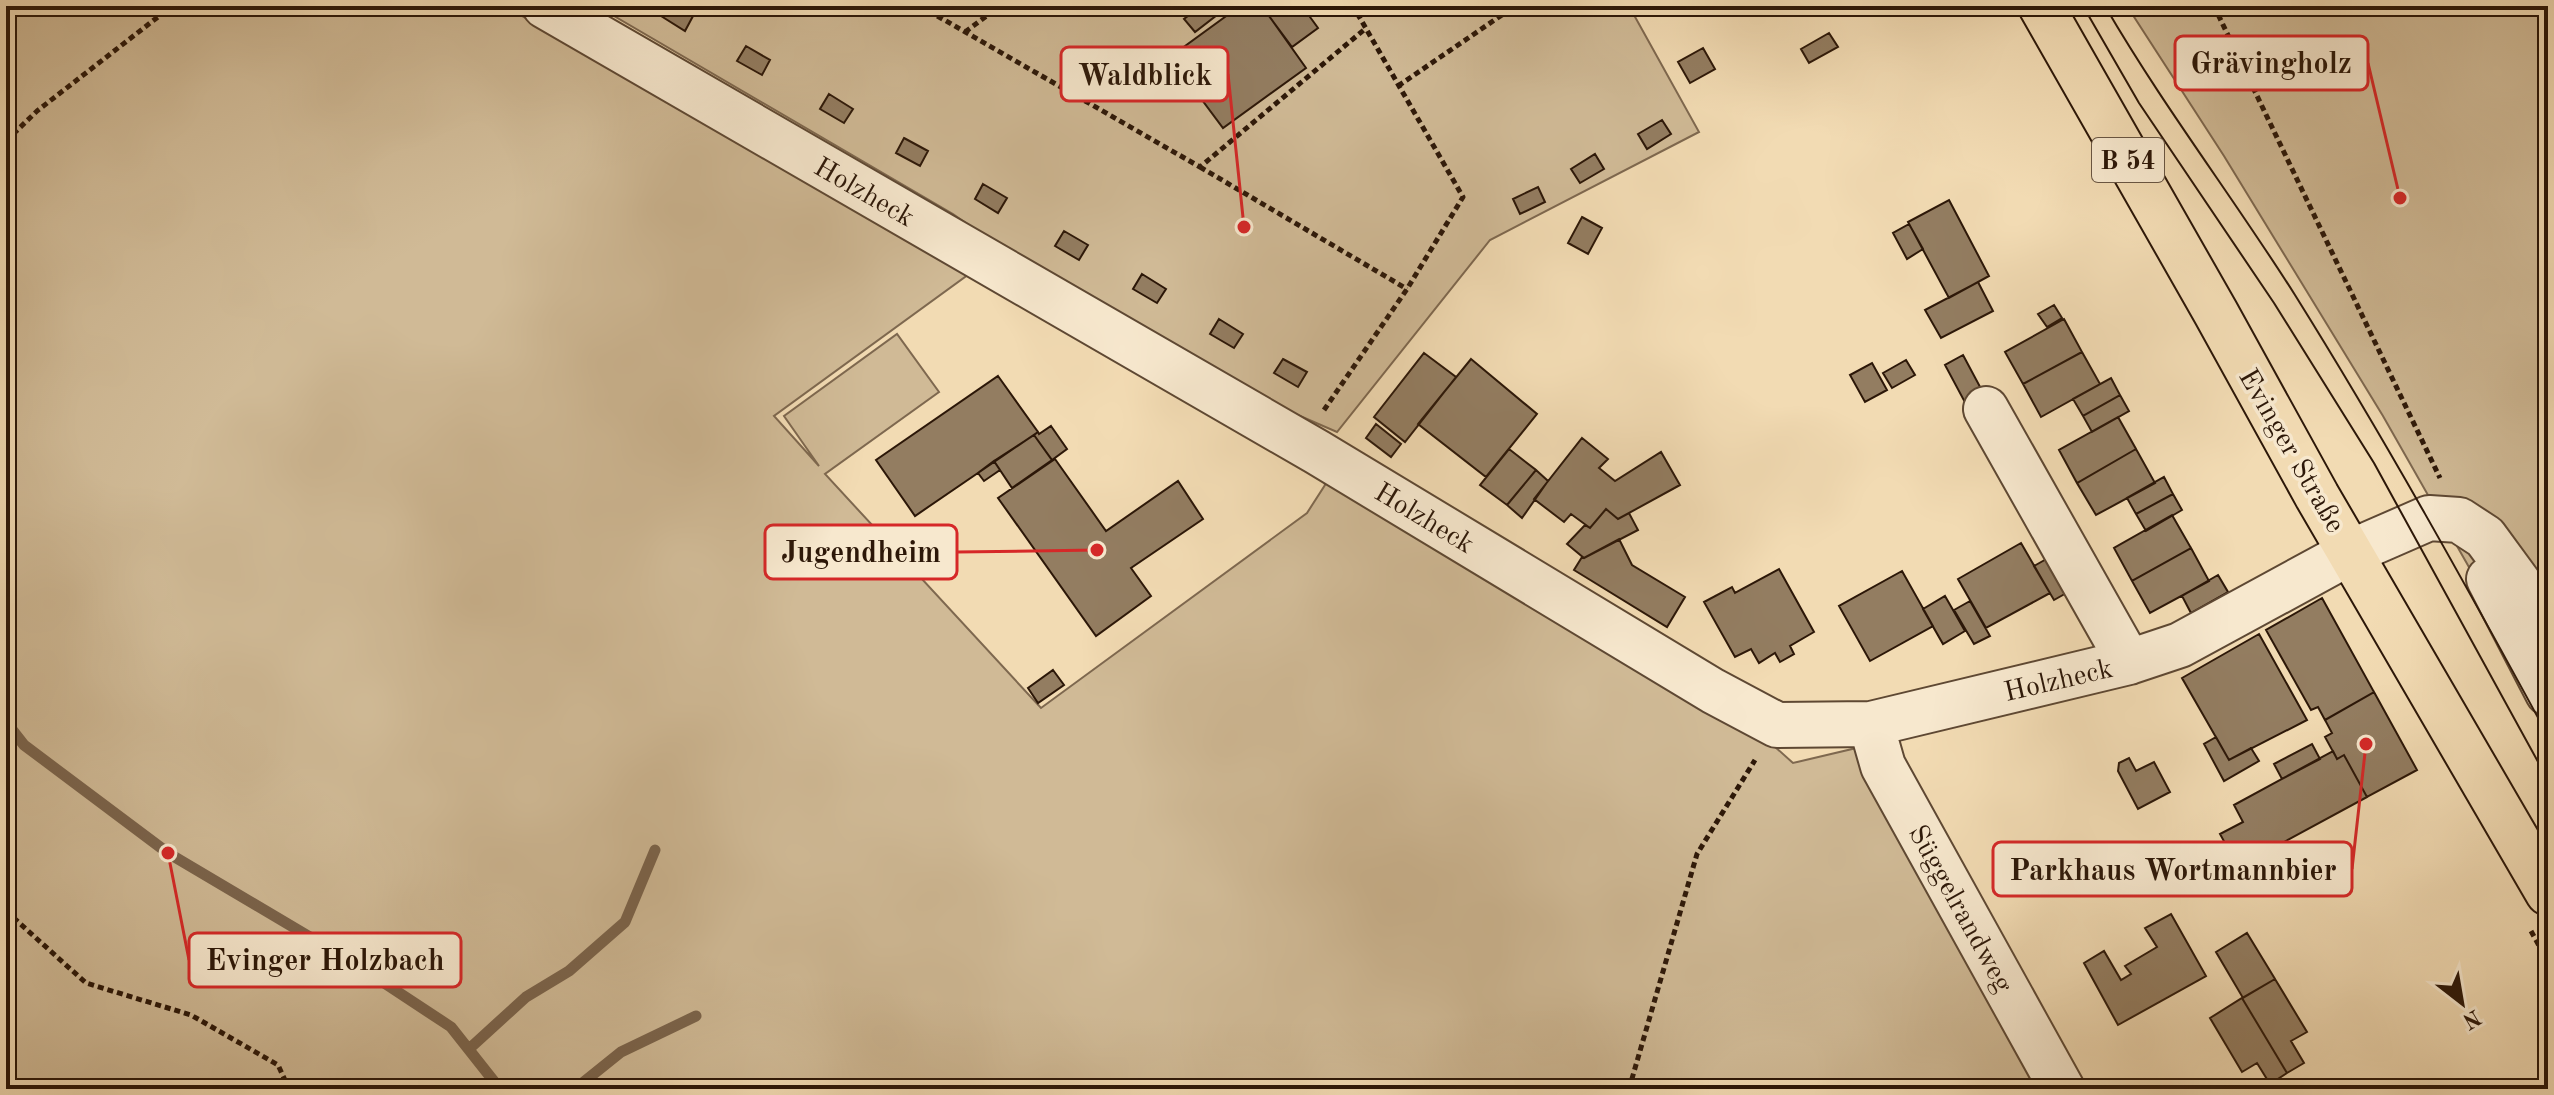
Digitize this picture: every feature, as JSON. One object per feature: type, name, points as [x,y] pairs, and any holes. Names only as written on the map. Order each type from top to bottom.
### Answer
[{"type":"main road","name":"Evinger Straße","points":[[2041,6],[2317,496],[2548,893]]},
{"type":"street","name":"Holzheck","points":[[545,6],[1300,444],[1713,691],[1777,725],[1871,724],[2129,662],[2180,645],[2351,552],[2429,518],[2459,520]]},
{"type":"street","points":[[1986,409],[2129,662]]},
{"type":"street","points":[[2459,520],[2485,537],[2548,623]]},
{"type":"street","points":[[2459,520],[2548,693]]},
{"type":"street","name":"Süggelrandweg","points":[[1871,724],[1883,766],[2062,1089]]},
{"type":"path","points":[[6,141],[37,111],[172,6]]},
{"type":"path","points":[[920,6],[1407,289]]},
{"type":"path","points":[[965,32],[1000,6]]},
{"type":"path","points":[[1300,444],[1407,289],[1463,197],[1353,6]]},
{"type":"path","points":[[1398,86],[1515,6]]},
{"type":"path","points":[[2214,6],[2421,435]]},
{"type":"path","points":[[1200,167],[1365,29]]},
{"type":"path","points":[[1629,1089],[1697,854],[1777,725]]},
{"type":"path","points":[[6,911],[86,983],[191,1015],[278,1065],[289,1089]]},
{"type":"shaded area","points":[[6,6],[505,6],[969,274],[774,416],[819,466],[784,416],[897,334],[939,392],[825,474],[1041,708],[1307,513],[1325,485],[1317,452],[1713,691],[1793,763],[1865,746],[2047,1089],[6,1089]]},
{"type":"shaded area","points":[[597,6],[1629,6],[1699,132],[1490,240],[1337,432],[1277,406],[999,246],[953,214]]},
{"type":"shaded area","points":[[2127,6],[2548,6],[2548,677],[2519,655],[2383,416],[2224,156]]},
{"type":"building","points":[[667,6],[677,6],[693,16],[685,31],[661,16]]},
{"type":"building","points":[[1201,6],[1210,6],[1217,15],[1195,32],[1184,19]]},
{"type":"building","points":[[1240,6],[1262,6],[1306,68],[1223,128],[1170,57]]},
{"type":"building","points":[[1275,6],[1302,6],[1318,28],[1292,47],[1266,12]]},
{"type":"building","points":[[1829,33],[1838,47],[1809,63],[1801,49]]},
{"type":"building","points":[[746,46],[770,60],[762,75],[737,61]]},
{"type":"building","points":[[1703,48],[1715,69],[1690,83],[1678,62]]},
{"type":"building","points":[[829,94],[853,109],[844,123],[820,109]]},
{"type":"building","points":[[1662,120],[1671,134],[1647,149],[1638,134]]},
{"type":"building","points":[[904,138],[928,151],[920,166],[896,153]]},
{"type":"building","points":[[1595,154],[1604,169],[1580,183],[1571,169]]},
{"type":"building","points":[[983,184],[1007,198],[998,213],[975,199]]},
{"type":"building","points":[[1538,187],[1545,202],[1520,214],[1513,199]]},
{"type":"building","points":[[1949,200],[1989,276],[1949,298],[1908,222]]},
{"type":"building","points":[[1582,217],[1602,228],[1588,254],[1568,243]]},
{"type":"building","points":[[1909,224],[1923,249],[1907,259],[1893,233]]},
{"type":"building","points":[[1064,231],[1088,245],[1079,260],[1055,246]]},
{"type":"building","points":[[1142,274],[1166,289],[1157,303],[1133,289]]},
{"type":"building","points":[[1978,282],[1993,311],[1941,338],[1925,310]]},
{"type":"building","points":[[2054,305],[2062,318],[2047,327],[2038,314]]},
{"type":"building","points":[[1219,319],[1243,334],[1234,348],[1210,334]]},
{"type":"building","points":[[2064,319],[2082,352],[2023,384],[2005,352]]},
{"type":"building","points":[[2082,352],[2100,384],[2041,417],[2023,384]]},
{"type":"building","points":[[1424,353],[1456,377],[1405,442],[1374,417]]},
{"type":"building","points":[[1963,355],[1986,398],[1968,408],[1945,365]]},
{"type":"building","points":[[1283,359],[1307,372],[1298,387],[1274,373]]},
{"type":"building","points":[[1471,359],[1537,414],[1486,477],[1418,424]]},
{"type":"building","points":[[1906,360],[1915,375],[1892,388],[1883,373]]},
{"type":"building","points":[[1872,363],[1887,390],[1865,402],[1850,375]]},
{"type":"building","points":[[998,376],[1038,432],[915,516],[876,460]]},
{"type":"building","points":[[2111,378],[2120,395],[2083,416],[2073,399]]},
{"type":"building","points":[[2120,395],[2129,411],[2092,432],[2083,416]]},
{"type":"building","points":[[2118,417],[2136,449],[2077,483],[2059,450]]},
{"type":"building","points":[[1376,424],[1401,444],[1391,457],[1366,438]]},
{"type":"building","points":[[1051,426],[1067,449],[1052,460],[1034,435]]},
{"type":"building","points":[[1034,435],[1052,460],[1012,488],[994,461]]},
{"type":"building","points":[[1582,438],[1608,459],[1599,468],[1615,481],[1661,452],[1680,485],[1618,519],[1606,509],[1590,528],[1571,514],[1564,522],[1534,499]]},
{"type":"building","points":[[1509,449],[1536,470],[1507,505],[1480,485]]},
{"type":"building","points":[[2136,449],[2155,483],[2096,515],[2077,483]]},
{"type":"building","points":[[1055,459],[1106,531],[1178,481],[1203,519],[1131,568],[1151,596],[1096,636],[998,498]]},
{"type":"building","points":[[994,461],[1000,470],[984,481],[978,473]]},
{"type":"building","points":[[1536,470],[1548,481],[1522,518],[1507,505]]},
{"type":"building","points":[[2164,477],[2173,494],[2136,514],[2127,498]]},
{"type":"building","points":[[2173,494],[2182,510],[2146,531],[2136,514]]},
{"type":"building","points":[[1606,509],[1618,519],[1629,513],[1638,530],[1584,558],[1567,544],[1585,525],[1590,528]]},
{"type":"building","points":[[2172,515],[2191,548],[2132,581],[2114,548]]},
{"type":"building","points":[[1619,539],[1632,565],[1685,597],[1667,627],[1574,570],[1582,557]]},
{"type":"building","points":[[2021,543],[2050,593],[1986,628],[1958,579]]},
{"type":"building","points":[[2191,548],[2209,581],[2150,613],[2132,581]]},
{"type":"building","points":[[2050,557],[2070,591],[2054,600],[2034,566]]},
{"type":"building","points":[[1779,569],[1814,632],[1790,646],[1794,654],[1780,662],[1775,653],[1759,663],[1751,649],[1735,657],[1704,602],[1732,587],[1735,593]]},
{"type":"building","points":[[1902,571],[1933,626],[1870,661],[1839,606]]},
{"type":"building","points":[[2218,575],[2228,592],[2191,613],[2182,596]]},
{"type":"building","points":[[1945,596],[1965,631],[1943,644],[1923,609]]},
{"type":"building","points":[[2322,598],[2374,692],[2325,720],[2318,707],[2311,710],[2266,630]]},
{"type":"building","points":[[1970,601],[1990,636],[1974,644],[1954,610]]},
{"type":"building","points":[[2259,634],[2307,720],[2229,760],[2182,678]]},
{"type":"building","points":[[1053,670],[1064,685],[1038,703],[1028,688]]},
{"type":"building","points":[[2374,692],[2417,770],[2367,797],[2344,755],[2337,759],[2325,737],[2332,733],[2325,720]]},
{"type":"building","points":[[2216,737],[2229,760],[2251,748],[2259,761],[2224,781],[2204,744]]},
{"type":"building","points":[[2312,744],[2320,759],[2282,779],[2274,764]]},
{"type":"building","points":[[2333,751],[2337,759],[2344,755],[2367,797],[2238,867],[2220,834],[2243,822],[2234,805]]},
{"type":"building","points":[[2129,758],[2136,771],[2154,762],[2170,792],[2138,809],[2118,771],[2119,763]]},
{"type":"building","points":[[2171,914],[2206,976],[2118,1025],[2084,963],[2104,951],[2121,980],[2131,974],[2125,966],[2157,947],[2145,928]]},
{"type":"building","points":[[2247,933],[2275,979],[2243,998],[2216,952]]},
{"type":"building","points":[[2275,979],[2307,1032],[2291,1041],[2304,1063],[2287,1073],[2242,998]]},
{"type":"building","points":[[2242,998],[2287,1073],[2270,1084],[2257,1063],[2242,1072],[2210,1018]]},
{"type":"waterway","points":[[6,722],[24,745],[168,853],[357,965],[451,1027],[500,1089]]},
{"type":"waterway","points":[[469,1049],[526,997],[569,971],[625,922],[655,850]]},
{"type":"waterway","points":[[575,1089],[621,1052],[696,1016]]},
{"type":"tram line","points":[[2083,6],[2139,103],[2274,303],[2374,463],[2548,780]]},
{"type":"tram line","points":[[2105,6],[2150,80],[2328,349],[2425,514],[2548,736]]},
{"type":"place","name":"Grävingholz","points":[[2400,198]]},
{"type":"place","name":"Waldblick","points":[[1244,227]]},
{"type":"place","name":"Jugendheim","points":[[1097,550]]},
{"type":"place","name":"Parkhaus Wortmannbier","points":[[2366,744]]},
{"type":"place","name":"Evinger Holzbach","points":[[168,853]]}]
